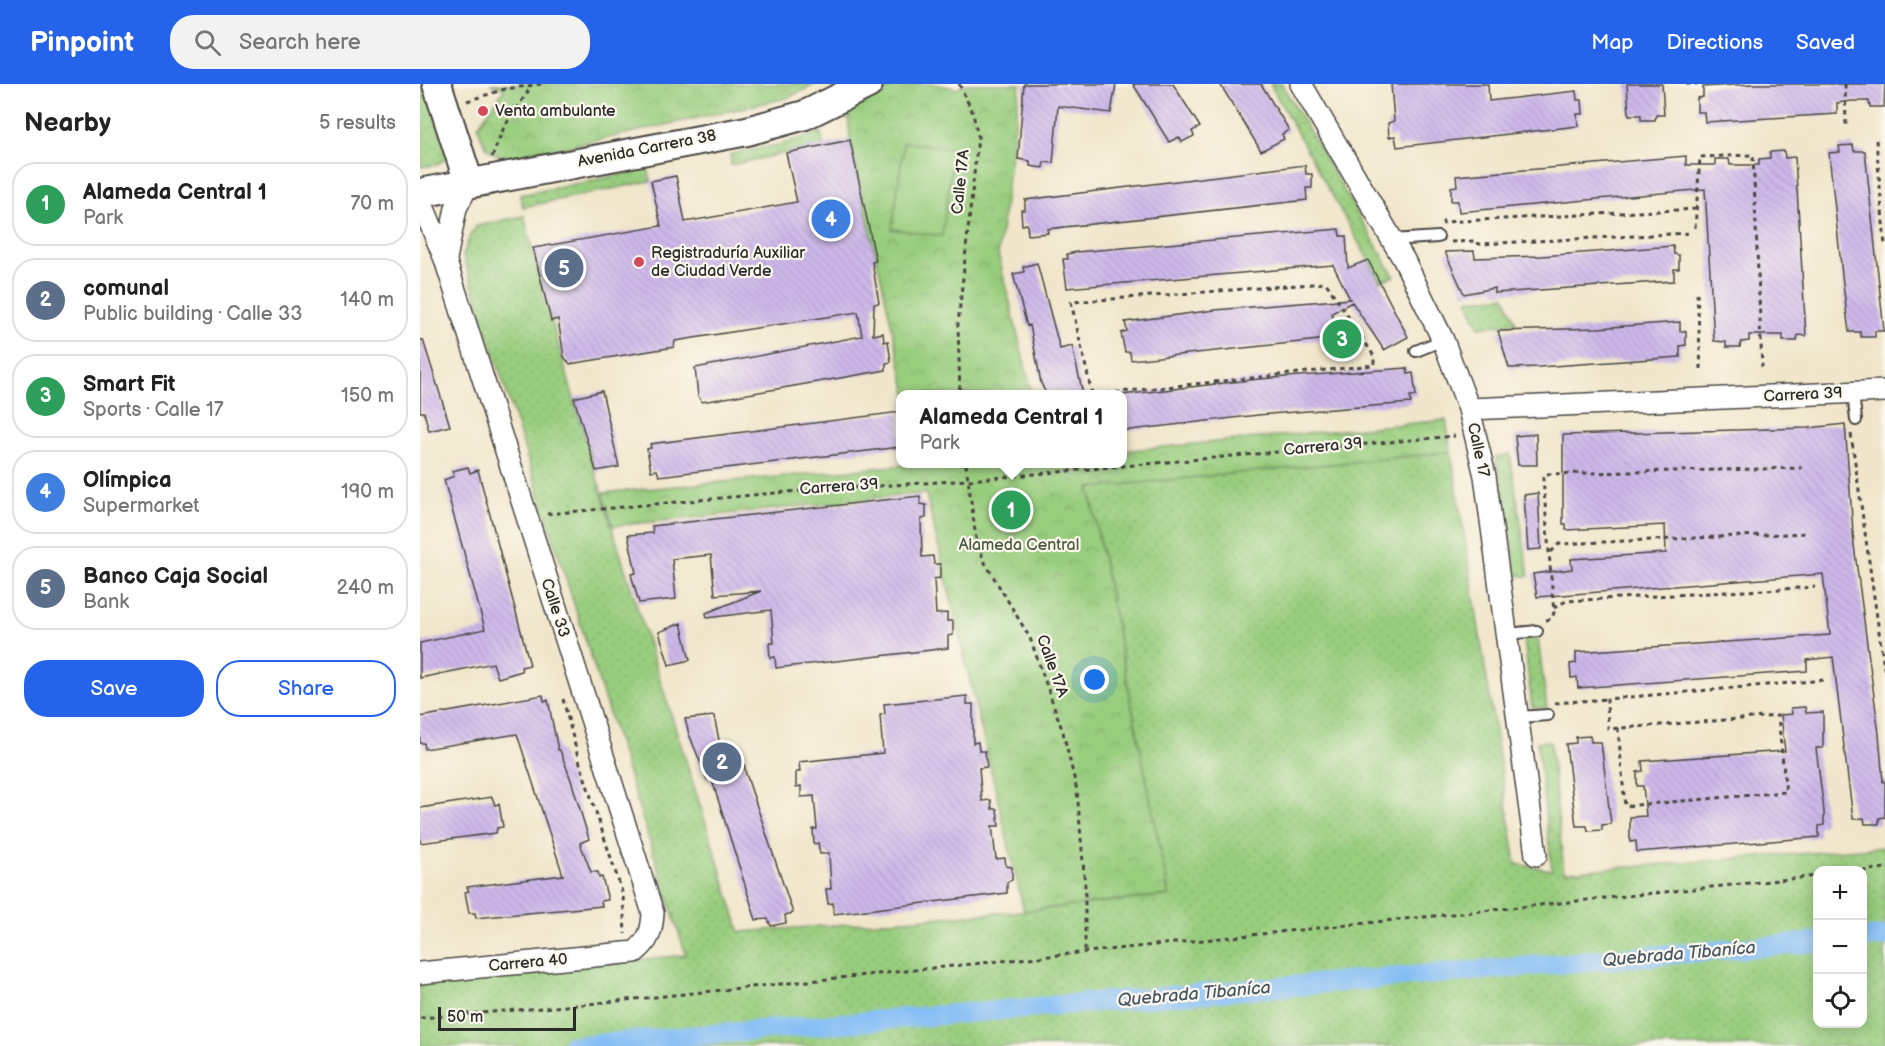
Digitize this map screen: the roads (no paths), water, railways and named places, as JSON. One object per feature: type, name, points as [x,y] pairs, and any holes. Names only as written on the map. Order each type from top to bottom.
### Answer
[{"type":"main road","points":[[437,84],[469,183]]},
{"type":"main road","name":"Avenida Carrera 38","points":[[420,193],[747,130],[805,115],[868,84]]},
{"type":"street","name":"Calle 17","points":[[1301,84],[1392,240],[1443,339],[1469,409],[1485,476],[1536,855]]},
{"type":"street","name":"Calle 33","points":[[446,259],[456,208],[469,183]]},
{"type":"street","name":"Calle 33","points":[[420,199],[446,259],[652,913],[652,930],[645,944],[635,952]]},
{"type":"street","name":"Carrera 39","points":[[1469,409],[1885,391]]},
{"type":"street","name":"Carrera 40","points":[[420,973],[635,952]]},
{"type":"lane","points":[[1392,240],[1442,235]]},
{"type":"lane","points":[[1416,351],[1443,339]]},
{"type":"lane","points":[[1853,392],[1856,420]]},
{"type":"lane","points":[[1507,634],[1537,631]]},
{"type":"lane","points":[[1519,717],[1547,709]]},
{"type":"waterway","name":"Quebrada Tibaníca","points":[[1867,938],[1885,936]]},
{"type":"waterway","name":"Quebrada Tibaníca","points":[[571,1046],[1813,942]]},
{"type":"place","name":"Venta ambulante","points":[[483,111]]},
{"type":"place","name":"Olímpica","points":[[831,219]]},
{"type":"place","name":"Registraduría Auxiliar de Ciudad Verde","points":[[639,262]]},
{"type":"place","name":"Banco Caja Social","points":[[564,268]]},
{"type":"place","name":"Smart Fit","points":[[1342,339]]},
{"type":"place","name":"Alameda Central 1","points":[[1011,510]]},
{"type":"place","name":"comunal","points":[[722,762]]},
{"type":"park label","name":"Alameda Central","points":[[1019,545]]}]
